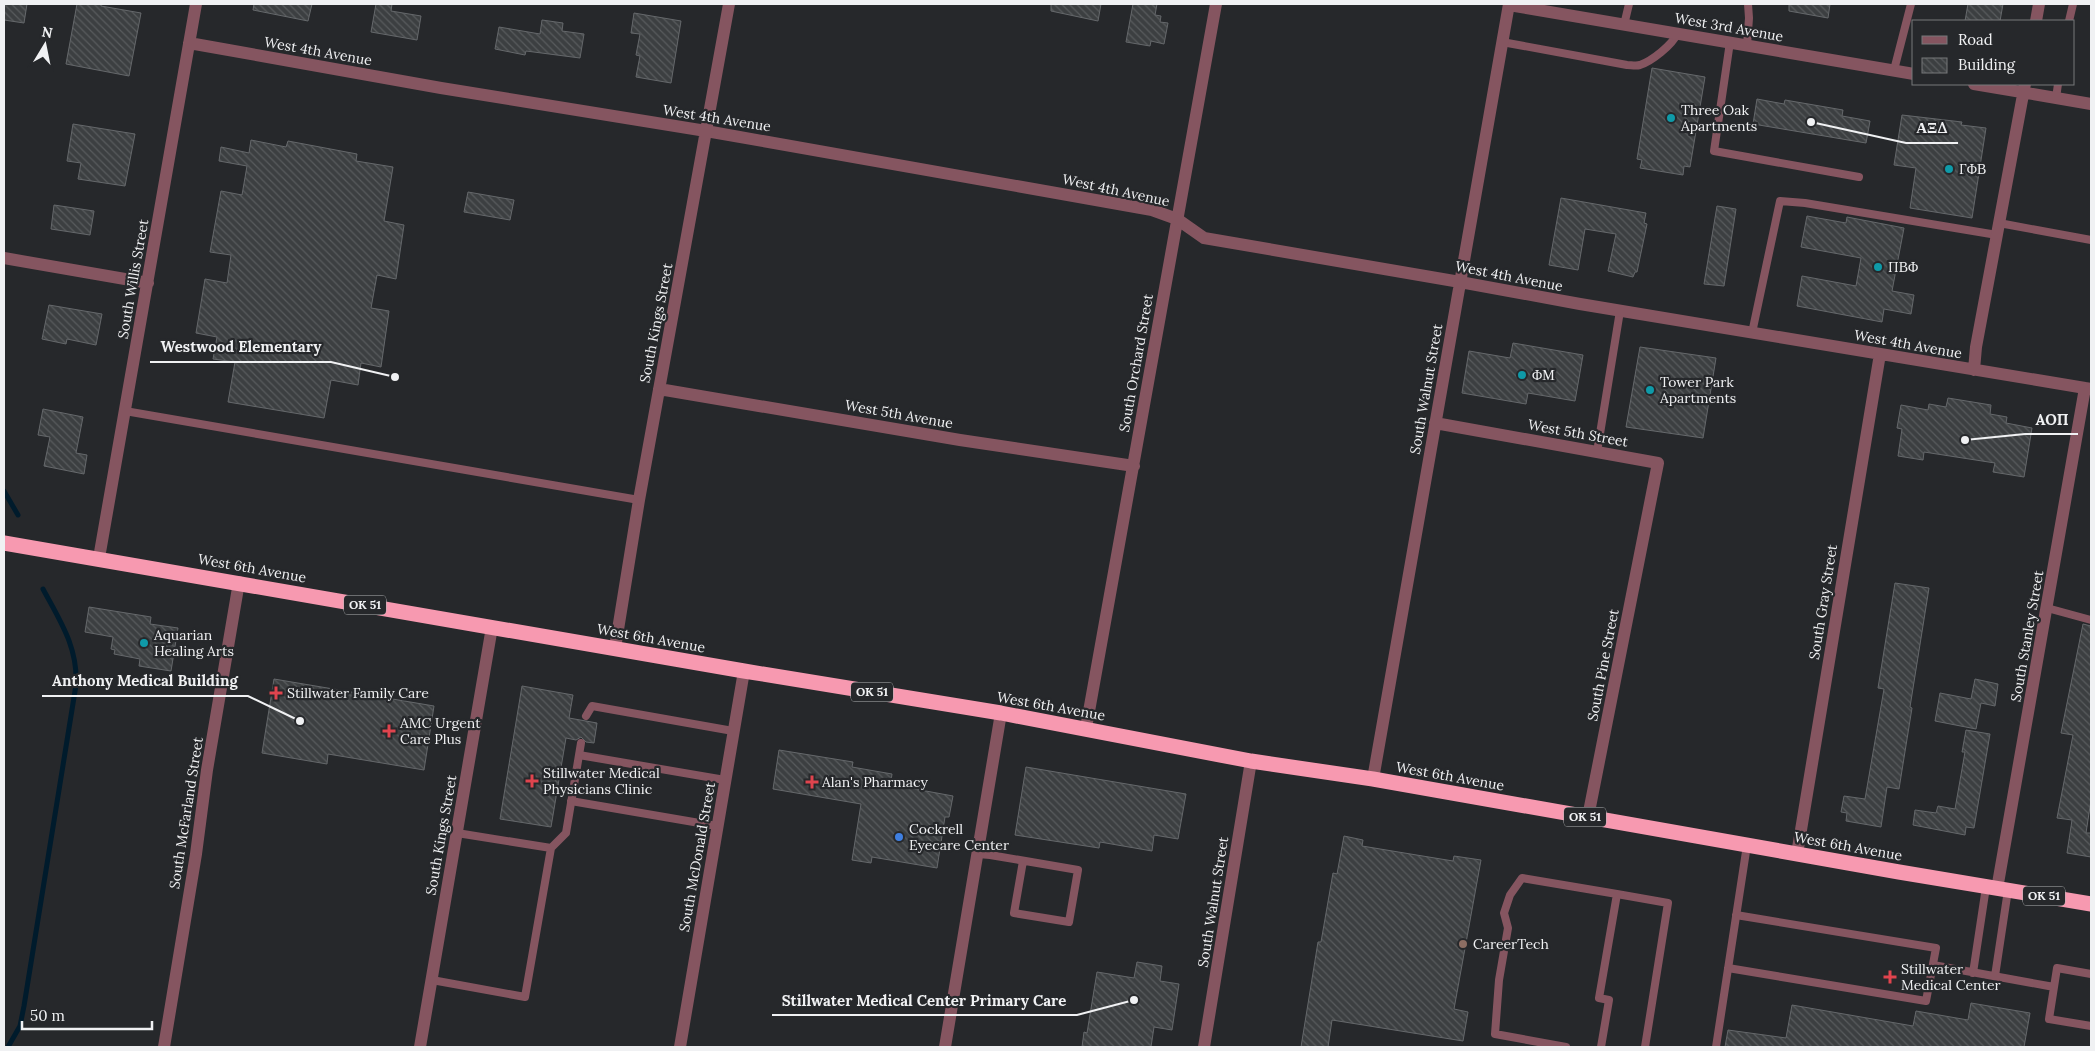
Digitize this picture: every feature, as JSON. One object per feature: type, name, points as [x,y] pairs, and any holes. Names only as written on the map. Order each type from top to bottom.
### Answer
[{"type":"highway","name":"West 6th Avenue","points":[[4,543],[239,582],[744,671],[1001,713],[1251,761],[1373,779],[2091,904]]},
{"type":"street","name":"South Willis Street","points":[[99,558],[196,4]]},
{"type":"street","name":"South Kings Street","points":[[615,648],[639,500],[729,4]]},
{"type":"street","name":"South Orchard Street","points":[[1086,728],[1216,4]]},
{"type":"street","name":"West 3rd Avenue","points":[[1509,4],[1912,74]]},
{"type":"street","name":"South Walnut Street","points":[[1373,779],[1509,4]]},
{"type":"street","points":[[2036,20],[2039,4]]},
{"type":"street","name":"West 4th Avenue","points":[[189,43],[451,90],[706,131],[1152,210],[1177,219],[1204,238],[1620,311],[2088,388]]},
{"type":"street","points":[[1986,85],[2024,88],[2056,98],[2091,104]]},
{"type":"street","points":[[1974,370],[1976,347],[2024,88]]},
{"type":"street","points":[[4,258],[148,283]]},
{"type":"street","name":"South Gray Street","points":[[1796,854],[1880,354]]},
{"type":"street","name":"South Stanley Street","points":[[1997,889],[2088,388]]},
{"type":"street","name":"West 5th Avenue","points":[[659,389],[960,440],[1134,466]]},
{"type":"street","name":"West 5th Street","points":[[1435,423],[1658,462],[1648,519]]},
{"type":"street","name":"South Pine Street","points":[[1588,817],[1648,519]]},
{"type":"street","name":"South McFarland Street","points":[[164,1047],[196,854],[207,770],[239,582]]},
{"type":"street","name":"South Kings Street","points":[[420,1047],[492,627]]},
{"type":"street","name":"South McDonald Street","points":[[680,1047],[744,671]]},
{"type":"street","points":[[945,1047],[1001,713]]},
{"type":"street","name":"South Walnut Street","points":[[1204,1047],[1251,761]]},
{"type":"lane","points":[[1624,25],[1629,4]]},
{"type":"lane","points":[[1747,46],[1748,4]]},
{"type":"lane","points":[[1894,70],[1911,4]]},
{"type":"lane","points":[[2070,20],[2073,4]]},
{"type":"lane","points":[[1502,42],[1627,66],[1639,66],[1673,42],[1677,34]]},
{"type":"lane","points":[[1730,42],[1714,151],[1858,177]]},
{"type":"lane","points":[[2056,98],[2058,85]]},
{"type":"lane","points":[[1752,333],[1780,201],[1786,200],[2091,240]]},
{"type":"lane","points":[[1597,452],[1620,311]]},
{"type":"lane","points":[[125,411],[639,500]]},
{"type":"lane","points":[[2047,608],[2091,620]]},
{"type":"lane","points":[[586,716],[592,706],[733,731]]},
{"type":"lane","points":[[432,980],[525,997],[551,848],[566,833],[581,743]]},
{"type":"lane","points":[[579,755],[725,780]]},
{"type":"lane","points":[[571,801],[718,826]]},
{"type":"lane","points":[[457,834],[551,848]]},
{"type":"lane","points":[[1716,1047],[1747,845]]},
{"type":"lane","points":[[978,854],[1023,861],[1078,870],[1069,922],[1014,913],[1023,861]]},
{"type":"lane","points":[[1566,1047],[1495,1034],[1499,980],[1508,928],[1504,913],[1510,895],[1522,878],[1668,903],[1645,1047]]},
{"type":"lane","points":[[1973,972],[1997,889]]},
{"type":"lane","points":[[1995,976],[1997,889]]},
{"type":"lane","points":[[1601,1047],[1609,1000],[1599,998],[1617,894]]},
{"type":"lane","points":[[1728,968],[1926,1001],[1936,948],[1736,915]]},
{"type":"lane","points":[[1932,965],[2054,987]]},
{"type":"lane","points":[[2091,974],[2057,968],[2049,1019],[2091,1026]]},
{"type":"building","points":[[4,4],[27,4],[24,23],[4,20]]},
{"type":"building","points":[[77,4],[101,4],[101,6],[141,13],[129,76],[66,64]]},
{"type":"building","points":[[254,4],[312,4],[308,21],[253,10]]},
{"type":"building","points":[[376,4],[392,4],[391,11],[421,16],[417,40],[371,32]]},
{"type":"building","points":[[1051,4],[1101,4],[1098,21],[1051,11]]},
{"type":"building","points":[[1133,4],[1157,4],[1155,15],[1161,16],[1160,22],[1168,23],[1164,44],[1151,41],[1150,46],[1126,42]]},
{"type":"building","points":[[1789,4],[1830,4],[1828,18],[1789,11]]},
{"type":"building","points":[[1968,4],[2003,4],[2000,20],[1965,20]]},
{"type":"building","points":[[634,13],[681,21],[671,83],[636,77],[640,56],[636,55],[640,34],[631,33]]},
{"type":"building","points":[[542,20],[563,23],[562,31],[584,34],[580,58],[526,51],[525,55],[495,49],[499,27],[540,34]]},
{"type":"building","name":"Three Oak Apartments","points":[[1652,68],[1705,77],[1690,167],[1684,166],[1683,175],[1640,168],[1642,160],[1637,159]]},
{"type":"building","points":[[1757,99],[1784,104],[1785,100],[1843,110],[1842,116],[1870,121],[1866,143],[1753,124]]},
{"type":"building","name":"ΓΦΒ","points":[[1902,115],[1962,122],[1961,125],[1986,128],[1972,218],[1910,208],[1916,168],[1894,165]]},
{"type":"building","points":[[73,124],[135,134],[125,186],[78,179],[81,163],[67,161]]},
{"type":"building","points":[[251,140],[286,147],[288,141],[357,154],[356,161],[393,167],[384,221],[404,225],[396,279],[377,275],[371,308],[389,311],[381,367],[361,363],[358,385],[331,380],[324,418],[228,402],[235,362],[213,359],[217,337],[196,333],[205,279],[227,283],[231,255],[210,252],[221,191],[242,195],[247,166],[219,161],[221,147],[249,153]]},
{"type":"building","points":[[468,192],[514,200],[510,220],[464,212]]},
{"type":"building","points":[[1561,198],[1646,213],[1644,223],[1647,224],[1637,272],[1635,272],[1633,277],[1608,271],[1616,234],[1585,229],[1578,270],[1549,265]]},
{"type":"building","points":[[54,205],[94,211],[90,235],[51,229]]},
{"type":"building","points":[[1717,206],[1736,209],[1724,286],[1704,284]]},
{"type":"building","name":"ΠΒΦ","points":[[1807,216],[1846,223],[1847,217],[1904,228],[1892,291],[1914,295],[1911,314],[1884,309],[1882,322],[1797,306],[1802,276],[1856,286],[1861,258],[1801,247]]},
{"type":"building","points":[[49,305],[102,314],[96,345],[67,339],[66,344],[42,339]]},
{"type":"building","name":"ΦΜ","points":[[1513,343],[1583,355],[1575,401],[1528,393],[1526,404],[1462,393],[1469,351],[1510,358]]},
{"type":"building","points":[[1640,347],[1716,358],[1703,438],[1626,427]]},
{"type":"building","points":[[1948,398],[1991,405],[1990,414],[2007,417],[2006,423],[2032,428],[2024,477],[1993,472],[1995,463],[1924,452],[1923,460],[1898,456],[1902,429],[1897,428],[1901,405],[1928,410],[1929,404],[1946,407]]},
{"type":"building","points":[[43,409],[83,417],[76,453],[87,455],[84,474],[44,466],[50,437],[38,435]]},
{"type":"building","points":[[1895,583],[1929,588],[1899,789],[1887,787],[1881,827],[1846,821],[1847,813],[1841,812],[1844,796],[1865,799],[1884,689],[1878,688]]},
{"type":"building","name":"Aquarian Healing Arts","points":[[89,607],[151,617],[150,624],[178,628],[171,671],[139,666],[140,659],[114,654],[115,650],[111,649],[113,637],[85,632]]},
{"type":"building","points":[[2083,624],[2091,626],[2091,800],[2086,833],[2091,833],[2091,857],[2067,853],[2072,820],[2057,818],[2073,735],[2061,733]]},
{"type":"building","points":[[274,679],[434,706],[424,770],[328,754],[327,764],[262,753]]},
{"type":"building","points":[[1975,679],[1998,684],[1995,706],[1981,703],[1976,729],[1935,721],[1940,693],[1971,699]]},
{"type":"building","name":"Stillwater Medical Physicians Clinic","points":[[522,686],[573,695],[569,718],[597,723],[594,743],[586,742],[581,737],[576,740],[566,738],[551,827],[500,819]]},
{"type":"building","points":[[1966,730],[1990,734],[1974,828],[1966,827],[1965,835],[1913,825],[1915,810],[1936,813],[1938,806],[1955,809],[1965,752],[1962,752]]},
{"type":"building","name":"Cockrell Eyecare Center","points":[[779,750],[853,762],[852,767],[892,774],[891,781],[915,785],[915,789],[953,796],[949,817],[945,817],[937,868],[872,857],[871,863],[852,860],[861,804],[773,789]]},
{"type":"building","points":[[1026,767],[1186,794],[1178,839],[1154,835],[1152,851],[1100,842],[1099,848],[1015,835]]},
{"type":"building","points":[[1344,836],[1363,840],[1362,846],[1453,861],[1454,856],[1481,860],[1454,1009],[1468,1012],[1463,1041],[1332,1020],[1328,1047],[1301,1047],[1318,942],[1321,942],[1333,873],[1337,874]]},
{"type":"building","points":[[1137,962],[1162,966],[1160,981],[1179,984],[1172,1030],[1154,1027],[1151,1047],[1082,1047],[1084,1032],[1087,1033],[1097,972],[1134,978]]},
{"type":"building","points":[[1971,1003],[2030,1013],[2024,1047],[1725,1047],[1728,1030],[1786,1038],[1792,1005],[1913,1026],[1916,1011],[1968,1020]]},
{"type":"waterway","points":[[4,491],[18,515]]},
{"type":"waterway","points":[[8,1047],[20,1026],[24,1006],[76,685],[76,671],[71,646],[43,589]]},
{"type":"place","name":"Three Oak Apartments","points":[[1671,118]]},
{"type":"place","name":"ΑΞΔ","points":[[1811,122]]},
{"type":"place","name":"ΓΦΒ","points":[[1949,169]]},
{"type":"place","name":"ΠΒΦ","points":[[1878,267]]},
{"type":"place","name":"ΦΜ","points":[[1522,375]]},
{"type":"place","name":"Westwood Elementary","points":[[395,377]]},
{"type":"place","name":"Tower Park Apartments","points":[[1650,390]]},
{"type":"place","name":"AOΠ","points":[[1965,440]]},
{"type":"place","name":"Aquarian Healing Arts","points":[[144,643]]},
{"type":"place","name":"Stillwater Family Care","points":[[276,693]]},
{"type":"place","name":"Anthony Medical Building","points":[[300,721]]},
{"type":"place","name":"AMC Urgent Care Plus","points":[[389,731]]},
{"type":"place","name":"Stillwater Medical Physicians Clinic","points":[[532,781]]},
{"type":"place","name":"Alan's Pharmacy","points":[[812,782]]},
{"type":"place","name":"Cockrell Eyecare Center","points":[[899,837]]},
{"type":"place","name":"CareerTech","points":[[1463,944]]},
{"type":"place","name":"Stillwater Medical Center","points":[[1890,977]]},
{"type":"place","name":"Stillwater Medical Center Primary Care","points":[[1134,1000]]}]
